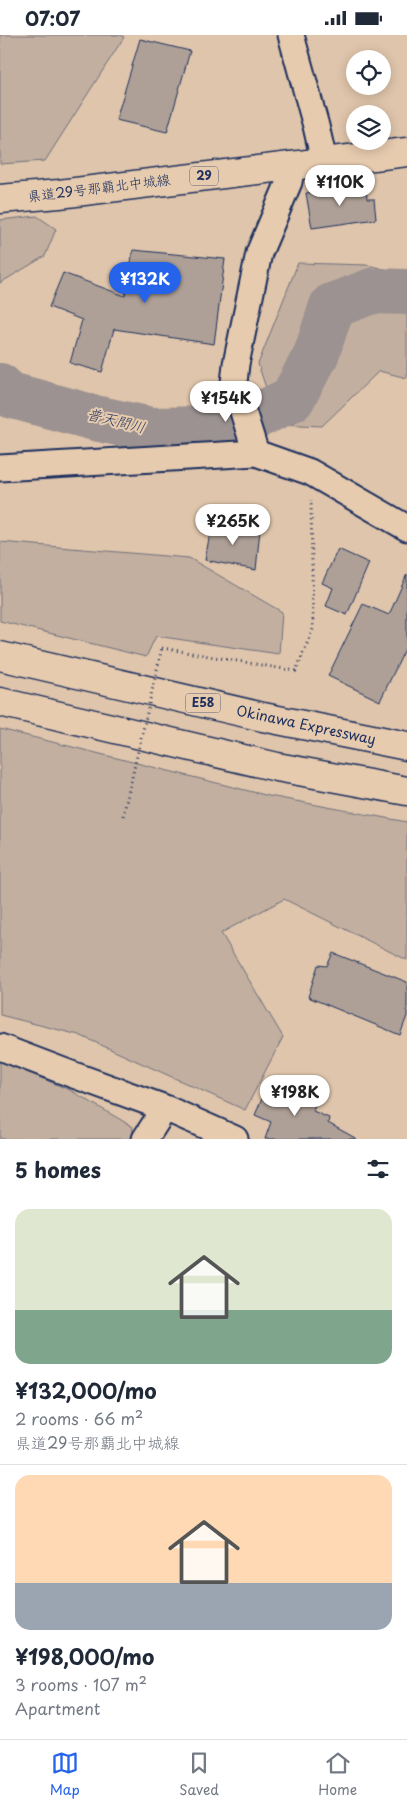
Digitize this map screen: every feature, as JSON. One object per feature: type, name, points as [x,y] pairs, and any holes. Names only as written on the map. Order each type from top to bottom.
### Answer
[{"type":"main road","name":"県道29号那覇北中城線","points":[[0,199],[68,193],[407,152]]},
{"type":"main road","name":"Okinawa Expressway","points":[[0,656],[263,717],[407,746]]},
{"type":"main road","points":[[0,702],[278,767],[407,791]]},
{"type":"street","points":[[291,35],[324,161]]},
{"type":"street","points":[[256,452],[234,383],[236,364],[259,253],[289,182],[292,165]]},
{"type":"street","points":[[0,468],[256,452],[310,472],[407,528]]},
{"type":"street","points":[[0,1047],[165,1108],[235,1139]]},
{"type":"street","points":[[145,1139],[165,1108]]},
{"type":"path","points":[[122,816],[162,648],[296,671],[313,629],[310,472]]},
{"type":"shaded area","points":[[0,35],[121,35],[124,37],[45,161],[0,164]]},
{"type":"shaded area","points":[[37,216],[56,229],[45,256],[0,283],[0,220]]},
{"type":"shaded area","points":[[298,263],[367,265],[407,274],[407,378],[379,371],[322,426],[278,424],[258,364]]},
{"type":"shaded area","points":[[0,542],[189,558],[282,612],[279,654],[156,636],[146,657],[0,621]]},
{"type":"shaded area","points":[[0,729],[269,796],[407,822],[407,960],[284,899],[221,933],[283,1037],[245,1110],[79,1035],[0,1015]]},
{"type":"shaded area","points":[[0,1061],[70,1090],[133,1127],[132,1139],[0,1139]]},
{"type":"building","points":[[140,39],[190,51],[167,132],[116,120]]},
{"type":"building","points":[[366,185],[367,199],[374,199],[376,219],[312,228],[306,193]]},
{"type":"building","points":[[133,250],[225,259],[214,344],[114,329],[102,372],[70,363],[82,320],[49,307],[63,273],[125,296]]},
{"type":"building","points":[[212,522],[260,529],[256,570],[205,560]]},
{"type":"building","points":[[338,549],[369,563],[347,615],[326,606],[333,588],[322,583]]},
{"type":"building","points":[[407,574],[407,645],[380,701],[328,676],[363,604],[389,615]]},
{"type":"building","points":[[333,953],[407,982],[407,1016],[400,1035],[308,997],[318,965],[327,966]]},
{"type":"building","points":[[269,1083],[316,1102],[313,1111],[329,1118],[328,1123],[357,1139],[265,1139],[271,1122],[255,1115]]},
{"type":"waterway","name":"普天間川","points":[[0,386],[10,395],[95,418],[151,430],[213,429],[235,426],[292,399],[316,355],[332,306],[372,291],[407,292]]}]
